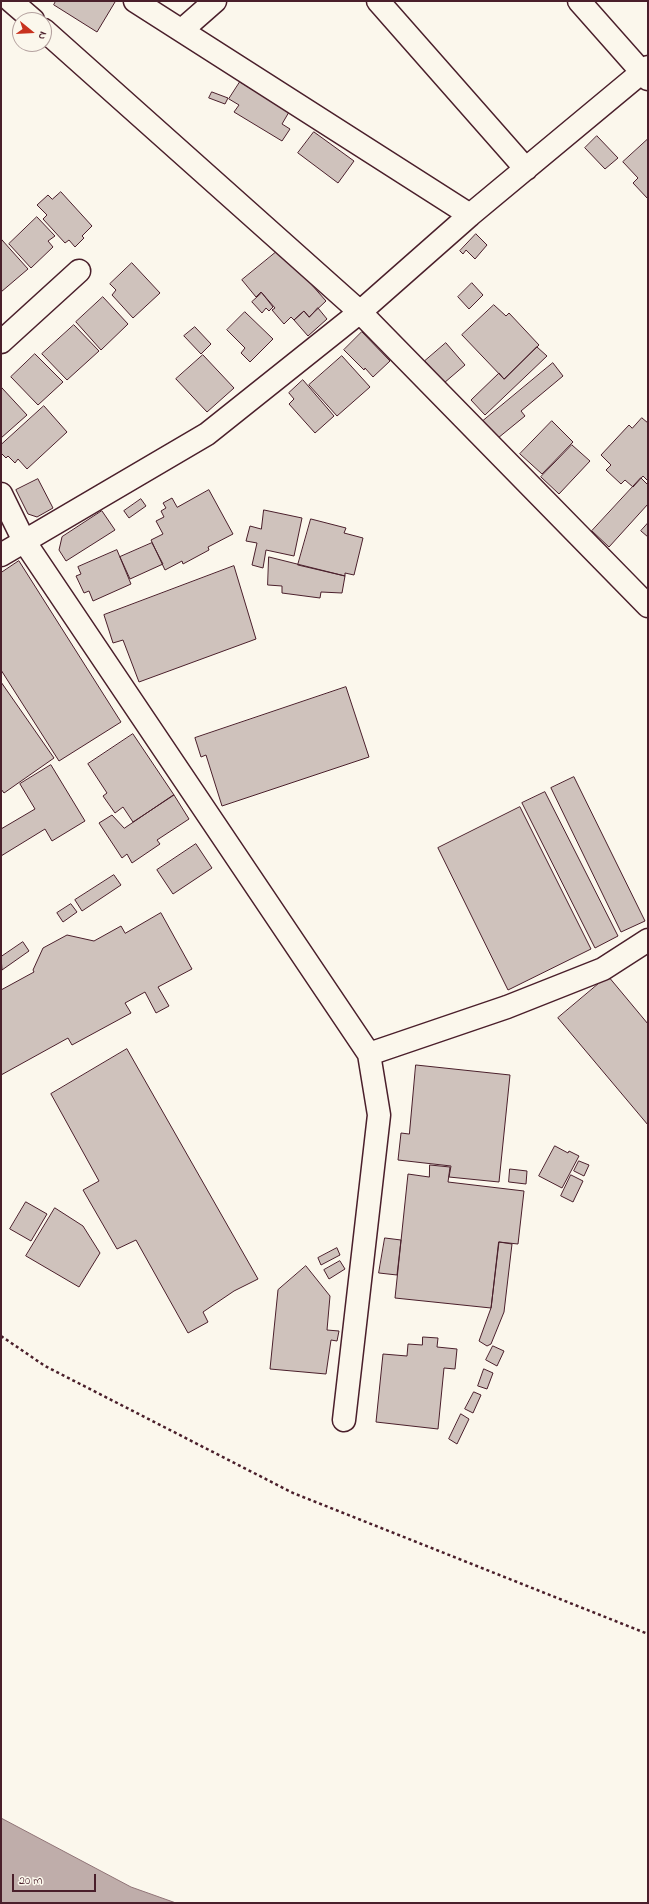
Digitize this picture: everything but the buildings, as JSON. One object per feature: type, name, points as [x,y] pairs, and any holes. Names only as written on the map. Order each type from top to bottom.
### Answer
[{"type":"street","points":[[11,1],[24,12]]},
{"type":"street","points":[[135,1],[470,215]]},
{"type":"street","points":[[182,30],[215,1]]},
{"type":"street","points":[[378,1],[526,169]]},
{"type":"street","points":[[1,555],[207,434],[360,312],[470,215],[646,73],[579,1]]},
{"type":"street","points":[[52,37],[360,312],[648,606]]},
{"type":"street","points":[[1,342],[79,271]]},
{"type":"street","points":[[1,494],[24,541],[369,1054],[379,1115],[344,1420]]},
{"type":"street","points":[[369,1054],[507,1007],[603,969],[648,940]]},
{"type":"path","points":[[1,1336],[45,1366],[293,1493],[648,1634]]},
{"type":"shaded area","points":[[1,1818],[131,1887],[176,1903],[1,1903]]}]
